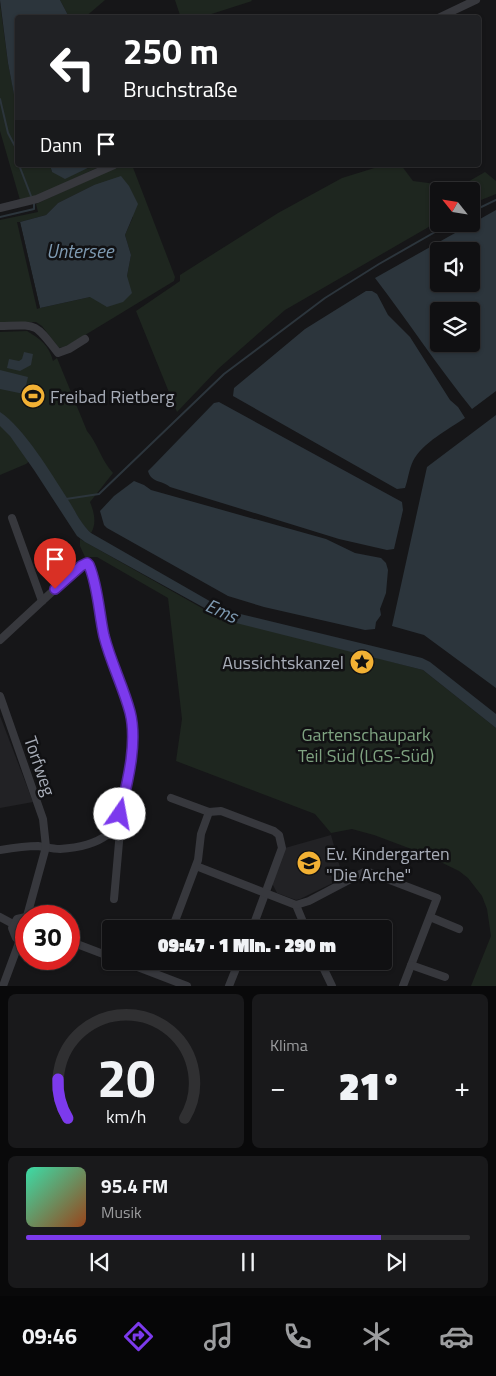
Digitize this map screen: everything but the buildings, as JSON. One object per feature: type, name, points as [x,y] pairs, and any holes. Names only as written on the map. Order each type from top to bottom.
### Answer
[{"type":"street","points":[[444,15],[476,0]]},
{"type":"street","points":[[0,208],[37,199],[109,167]]},
{"type":"street","points":[[0,326],[34,326],[40,329],[58,353],[69,349],[85,339]]},
{"type":"street","points":[[12,518],[42,601]]},
{"type":"street","points":[[0,640],[81,566],[87,563],[91,569],[113,667],[128,707],[133,728],[127,782],[120,814],[115,827],[107,835],[89,843],[60,849],[36,846],[0,850]]},
{"type":"street","name":"Torfweg","points":[[0,696],[43,819],[46,847],[30,905]]},
{"type":"street","points":[[171,798],[209,812],[221,811],[274,831],[279,835],[282,848],[255,920]]},
{"type":"street","points":[[175,920],[196,866],[201,834],[209,812]]},
{"type":"street","points":[[114,899],[120,831],[115,827]]},
{"type":"street","points":[[196,866],[296,906],[302,920]]},
{"type":"street","points":[[296,906],[366,872],[437,898],[403,986]]},
{"type":"street","points":[[0,917],[13,924]]},
{"type":"street","points":[[430,917],[459,929]]},
{"type":"street","points":[[15,922],[12,928],[15,936]]},
{"type":"street","points":[[80,945],[102,954]]},
{"type":"street","points":[[3,986],[3,973],[15,953]]},
{"type":"street","points":[[412,965],[446,977]]},
{"type":"street","points":[[145,970],[187,986]]},
{"type":"street","points":[[229,986],[235,970]]},
{"type":"street","points":[[324,970],[332,986]]},
{"type":"shaded area","points":[[0,716],[33,802],[0,808]]},
{"type":"shaded area","name":"Ev. Kindergarten \"Die Arche\"","points":[[331,835],[343,878],[296,900],[277,893],[272,883],[285,848]]},
{"type":"green space","points":[[60,0],[105,0],[88,15],[68,15]]},
{"type":"green space","points":[[175,0],[252,1],[208,15],[180,15]]},
{"type":"green space","points":[[0,3],[15,99],[15,167],[51,167],[52,172],[99,167],[39,195],[20,200],[0,131]]},
{"type":"green space","points":[[117,167],[133,167],[175,277],[174,281],[67,346],[59,348],[42,326],[36,322],[0,323],[0,220],[38,212],[36,204]],"holes":[[[94,185],[133,217],[125,235],[131,255],[127,276],[90,297],[40,308],[20,222],[46,215],[58,203]]]},
{"type":"green space","points":[[378,167],[402,167],[413,181],[430,183],[430,226],[285,310],[218,369],[177,412],[136,311],[180,281],[180,275],[278,213],[342,178]]},
{"type":"green space","points":[[485,172],[496,181],[496,194],[480,200],[480,182],[468,182]]},
{"type":"green space","name":"Freibad Rietberg","points":[[27,331],[43,343],[53,361],[57,358],[87,431],[105,463],[113,473],[90,502],[94,518],[91,533],[83,525],[37,455],[26,464],[0,475],[0,332]]},
{"type":"green space","name":"Gartenschaupark Teil Süd (LGS-Süd)","points":[[80,539],[216,616],[423,670],[496,728],[496,986],[471,986],[491,936],[487,909],[482,896],[468,878],[459,871],[422,853],[374,835],[352,829],[331,833],[315,814],[176,761],[182,719],[168,598],[97,557],[85,557],[80,546]]},
{"type":"water","points":[[0,0],[60,0],[68,15],[15,15],[15,100]]},
{"type":"water","points":[[51,167],[90,167],[65,179],[52,172]]},
{"type":"water","name":"Untersee","points":[[121,176],[129,186],[138,204],[125,235],[131,255],[127,276],[132,293],[123,302],[107,307],[90,297],[40,308],[20,222],[46,215],[58,203],[94,185]]},
{"type":"water","points":[[496,210],[496,391],[472,409],[375,278],[430,247],[430,292],[480,292],[480,242],[439,242],[457,232],[480,232],[480,219]]},
{"type":"water","points":[[366,291],[372,291],[377,294],[388,315],[410,337],[450,400],[458,407],[465,418],[436,437],[417,454],[405,488],[397,489],[233,396],[234,388],[305,329]]},
{"type":"water","points":[[24,352],[33,354],[31,365],[20,371],[7,368],[9,359],[19,361],[22,359]]},
{"type":"water","points":[[0,370],[28,377],[24,394],[0,389]]},
{"type":"water","points":[[219,402],[402,502],[403,510],[394,549],[387,550],[339,539],[170,487],[152,478],[148,471],[214,403]]},
{"type":"water","name":"Ems","points":[[0,412],[28,440],[81,521],[91,533],[220,607],[232,612],[422,658],[430,662],[496,714],[496,728],[423,670],[228,621],[85,542],[77,536],[34,470],[10,436],[0,426]]},
{"type":"water","points":[[496,415],[496,688],[424,635],[392,626],[427,467]]},
{"type":"water","points":[[134,481],[151,490],[326,539],[355,553],[381,558],[386,563],[388,570],[386,593],[380,609],[381,615],[376,622],[375,629],[365,630],[264,607],[228,596],[107,528],[104,525],[100,511],[114,496]]},
{"type":"pier","points":[[17,222],[20,222],[40,308],[37,309]]},
{"type":"waterway","points":[[0,99],[8,133],[15,146]]},
{"type":"waterway","points":[[20,167],[31,196]]},
{"type":"waterway","points":[[480,208],[496,200]]},
{"type":"waterway","points":[[0,217],[34,209],[34,204]]},
{"type":"waterway","points":[[66,499],[99,494],[224,374],[325,298],[435,232]]},
{"type":"place","name":"Freibad Rietberg","points":[[33,396]]},
{"type":"place","name":"Aussichtskanzel","points":[[362,662]]},
{"type":"place","name":"Ev. Kindergarten \"Die Arche\"","points":[[309,863]]},
{"type":"route","points":[[55,589],[81,566],[87,563],[89,565],[113,667],[131,714],[133,728],[130,765],[120,814]]}]
